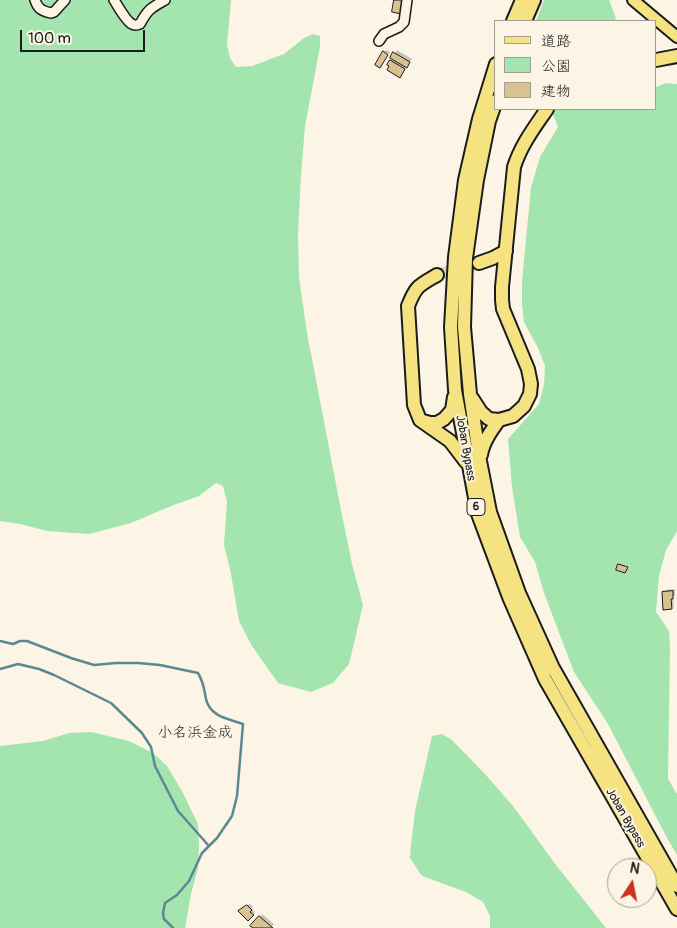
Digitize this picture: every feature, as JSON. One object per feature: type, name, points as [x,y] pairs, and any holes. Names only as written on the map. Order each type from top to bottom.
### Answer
[{"type":"highway","points":[[513,20],[522,0]]},
{"type":"highway","points":[[525,20],[534,0]]},
{"type":"highway","points":[[657,60],[677,56]]},
{"type":"highway","name":"Joban Bypass","points":[[494,70],[479,119],[466,180],[455,257],[451,327],[455,390],[474,463],[519,593],[553,668],[677,886]]},
{"type":"highway","name":"Joban Bypass","points":[[494,107],[489,121],[477,180],[466,258],[464,327],[478,514],[509,597],[545,678],[677,909]]},
{"type":"highway","points":[[470,394],[481,412],[489,419],[499,420],[513,416],[524,406],[530,394],[531,384],[528,370],[503,309],[502,287],[517,157],[546,110]]},
{"type":"highway","points":[[479,263],[506,251]]},
{"type":"highway","points":[[437,275],[420,284],[408,306],[414,405],[420,420],[474,463],[499,420]]},
{"type":"highway","points":[[420,420],[437,423],[444,419],[452,410],[455,390]]},
{"type":"main road","points":[[633,0],[657,20]]},
{"type":"main road","points":[[657,20],[677,37]]},
{"type":"street","points":[[35,0],[41,10],[51,13],[65,0]]},
{"type":"street","points":[[114,0],[128,21],[136,26],[140,24],[151,8],[165,0]]},
{"type":"street","points":[[380,40],[384,34],[399,27],[404,22],[407,0]]},
{"type":"green space","points":[[0,0],[231,0],[227,45],[230,58],[236,67],[252,66],[284,54],[304,38],[313,34],[320,36],[320,47],[305,126],[298,235],[299,277],[307,333],[340,505],[352,564],[363,605],[349,664],[333,683],[311,692],[278,683],[252,646],[239,621],[224,545],[227,502],[223,486],[216,483],[199,496],[131,523],[89,534],[47,531],[0,521]]},
{"type":"green space","points":[[544,0],[609,0],[616,18],[615,20],[536,20]]},
{"type":"green space","points":[[666,83],[677,84],[677,531],[666,550],[659,576],[656,612],[669,631],[668,779],[677,794],[677,855],[608,724],[574,672],[544,593],[535,562],[520,537],[512,487],[508,439],[539,404],[544,384],[545,366],[524,322],[522,281],[531,187],[540,157],[558,127],[551,110],[657,110],[657,87]]},
{"type":"green space","points":[[91,732],[129,741],[153,753],[167,766],[198,824],[198,868],[185,928],[0,928],[0,746],[43,741],[69,733]]},
{"type":"green space","points":[[442,734],[452,740],[513,806],[556,865],[606,928],[490,928],[490,916],[483,902],[466,892],[422,876],[410,858],[415,811],[432,736]]},
{"type":"building","points":[[394,0],[403,0],[401,14],[392,12]]},
{"type":"building","points":[[383,51],[388,55],[380,68],[375,65]]},
{"type":"building","points":[[393,52],[410,62],[407,68],[390,58]]},
{"type":"building","points":[[390,60],[405,69],[400,78],[387,70]]},
{"type":"building","points":[[618,564],[628,567],[625,573],[616,570]]},
{"type":"building","points":[[673,591],[673,599],[671,599],[672,609],[663,610],[662,592]]},
{"type":"building","points":[[247,905],[252,910],[250,912],[254,915],[248,921],[238,911]]},
{"type":"building","points":[[259,916],[273,928],[253,928],[250,926]]},
{"type":"waterway","points":[[0,641],[13,644],[27,641],[94,665],[138,663],[160,665],[198,673],[203,683],[208,705],[212,710],[226,719],[243,724],[237,796],[232,816],[217,838],[202,853],[189,881],[177,895],[165,903],[164,919],[173,928]]},
{"type":"waterway","points":[[0,669],[18,664],[39,669],[111,703],[142,733],[151,747],[155,766],[178,811],[209,846]]},
{"type":"tunnel","points":[[437,275],[479,263]]},
{"type":"district","name":"小名浜金成","points":[[195,733]]}]
